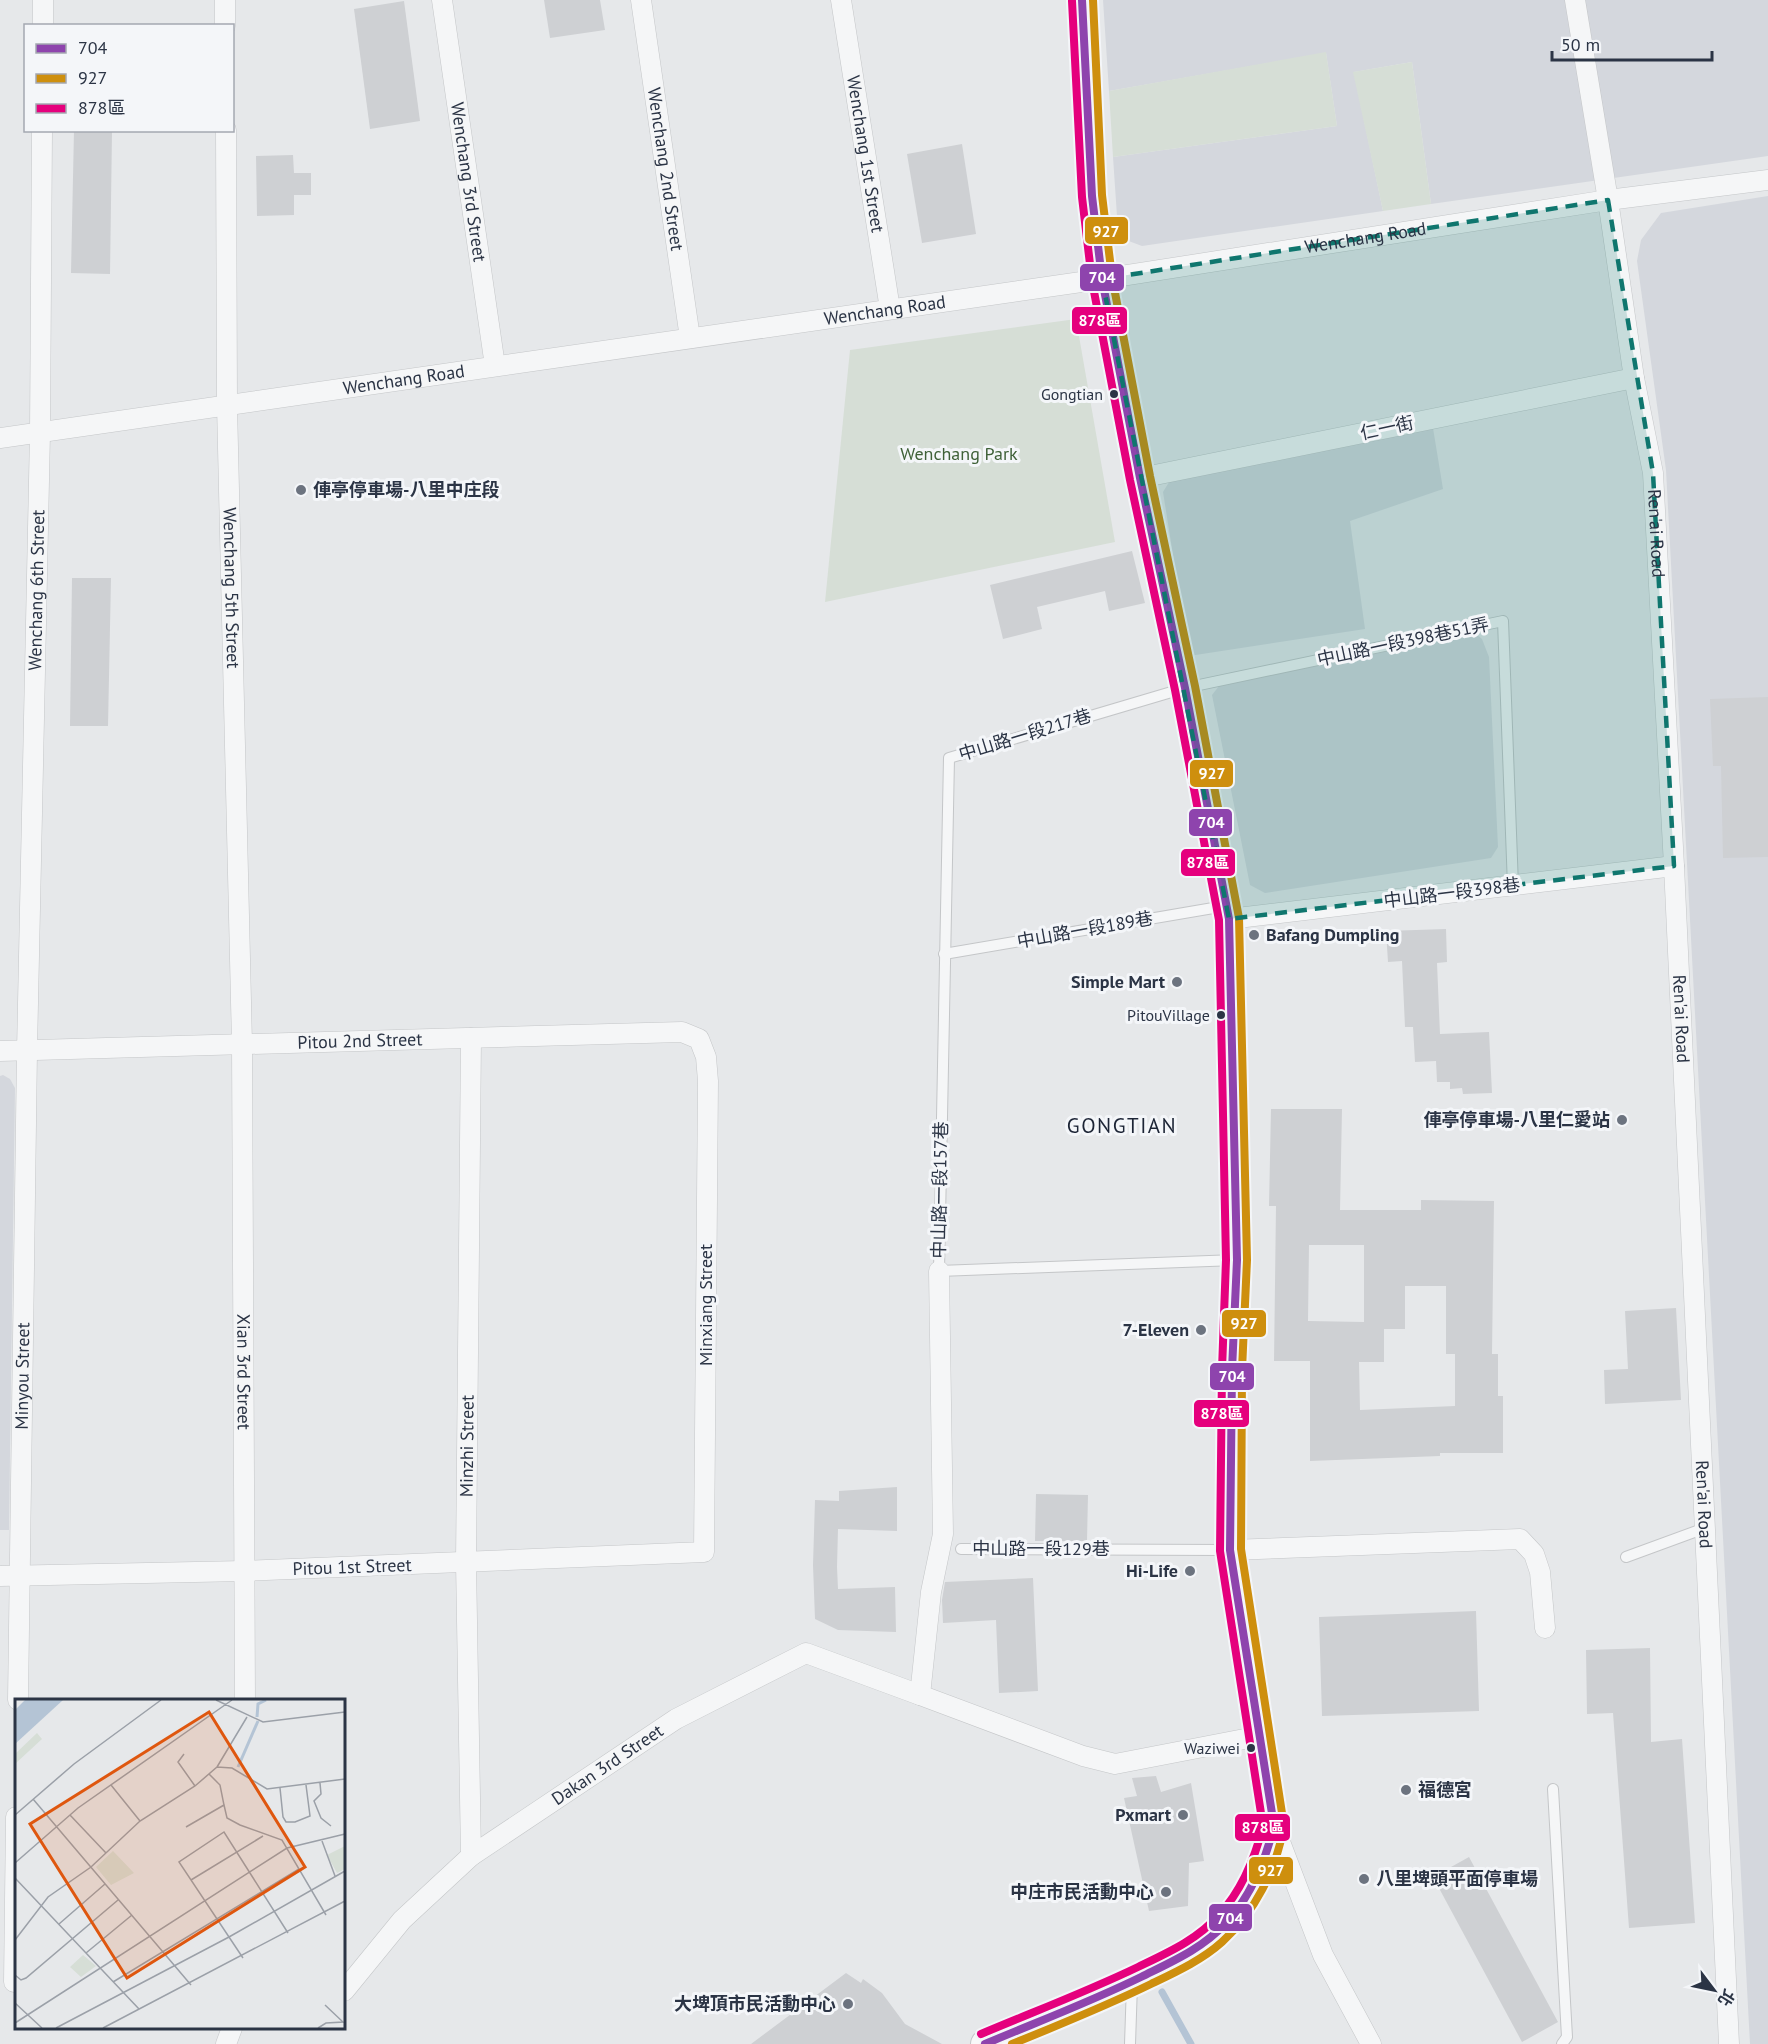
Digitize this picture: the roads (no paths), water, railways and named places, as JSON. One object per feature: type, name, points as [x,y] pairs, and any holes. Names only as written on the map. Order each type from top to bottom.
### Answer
[{"type":"main road","points":[[986,2044],[1132,1982],[1190,1952],[1215,1934],[1233,1915],[1256,1877],[1274,1826],[1230,1550],[1232,1370],[1237,1260],[1227,912],[1185,688],[1140,478],[1102,279],[1092,196],[1082,0]]},
{"type":"street","points":[[43,0],[43,24]]},
{"type":"street","points":[[225,0],[225,24]]},
{"type":"street","name":"Wenchang 3rd Street","points":[[442,0],[495,366]]},
{"type":"street","name":"Wenchang 2nd Street","points":[[641,0],[690,338]]},
{"type":"street","name":"Wenchang 1st Street","points":[[841,0],[890,309]]},
{"type":"street","name":"Ren'ai Road","points":[[1575,0],[1634,378],[1653,473],[1674,866],[1729,2044]]},
{"type":"street","name":"Wenchang 6th Street","points":[[27,1051],[40,432],[42,132]]},
{"type":"street","name":"Wenchang 5th Street","points":[[226,132],[226,405],[242,1044]]},
{"type":"street","name":"Wenchang Road","points":[[0,438],[1102,279],[1608,200],[1768,180]]},
{"type":"street","name":"仁一街","points":[[1140,478],[1634,378]]},
{"type":"street","name":"中山路一段398巷","points":[[1227,912],[1513,886],[1674,866]]},
{"type":"street","name":"Pitou 2nd Street","points":[[0,1052],[682,1032],[699,1039],[706,1057]]},
{"type":"street","name":"Minzhi Street","points":[[471,1038],[466,1562],[471,1856]]},
{"type":"street","name":"Xian 3rd Street","points":[[242,1044],[245,1699]]},
{"type":"street","name":"Minyou Street","points":[[18,1699],[27,1051]]},
{"type":"street","name":"Minxiang Street","points":[[704,1552],[708,1093],[706,1057]]},
{"type":"street","points":[[920,1695],[931,1592],[943,1534],[939,1271]]},
{"type":"street","points":[[1230,1550],[1520,1539],[1534,1554],[1540,1572],[1545,1628]]},
{"type":"street","name":"Pitou 1st Street","points":[[0,1576],[244,1571],[704,1552]]},
{"type":"street","name":"Dakan 3rd Street","points":[[345,1989],[402,1920],[471,1856],[676,1719],[806,1653],[1083,1756],[1115,1764],[1260,1736]]},
{"type":"street","points":[[1274,1826],[1323,1955],[1371,2044]]},
{"type":"street","points":[[10,1982],[15,1844]]},
{"type":"street","points":[[226,2044],[232,2029]]},
{"type":"lane","name":"中山路一段398巷51弄","points":[[1185,688],[1503,621],[1513,886]]},
{"type":"lane","name":"中山路一段217巷","points":[[944,954],[949,758],[1185,688]]},
{"type":"lane","name":"中山路一段189巷","points":[[944,954],[1227,912]]},
{"type":"lane","name":"中山路一段157巷","points":[[944,954],[939,1271],[1237,1260]]},
{"type":"lane","points":[[1626,1557],[1705,1528]]},
{"type":"lane","name":"中山路一段129巷","points":[[961,1549],[1230,1550]]},
{"type":"lane","points":[[1553,1789],[1567,2037],[1562,2044]]},
{"type":"lane","points":[[1130,2044],[1132,1982]]},
{"type":"waterway","points":[[1162,1992],[1191,2044]]},
{"type":"place","name":"Gongtian","points":[[1114,394]]},
{"type":"place","name":"俥亭停車場-八里中庄段","points":[[301,490]]},
{"type":"place","name":"Bafang Dumpling","points":[[1254,935]]},
{"type":"place","name":"Simple Mart","points":[[1177,982]]},
{"type":"place","name":"PitouVillage","points":[[1221,1015]]},
{"type":"place","name":"俥亭停車場-八里仁愛站","points":[[1622,1120]]},
{"type":"place","name":"7-Eleven","points":[[1201,1330]]},
{"type":"place","name":"Hi-Life","points":[[1190,1571]]},
{"type":"place","name":"Waziwei","points":[[1251,1748]]},
{"type":"place","name":"福德宮","points":[[1406,1790]]},
{"type":"place","name":"Pxmart","points":[[1183,1815]]},
{"type":"place","name":"八里埤頭平面停車場","points":[[1364,1879]]},
{"type":"place","name":"中庄市民活動中心","points":[[1166,1892]]},
{"type":"place","name":"大埤頂市民活動中心","points":[[848,2004]]},
{"type":"district","name":"GONGTIAN","points":[[1122,1126]]},
{"type":"park label","name":"Wenchang Park","points":[[959,454]]}]
